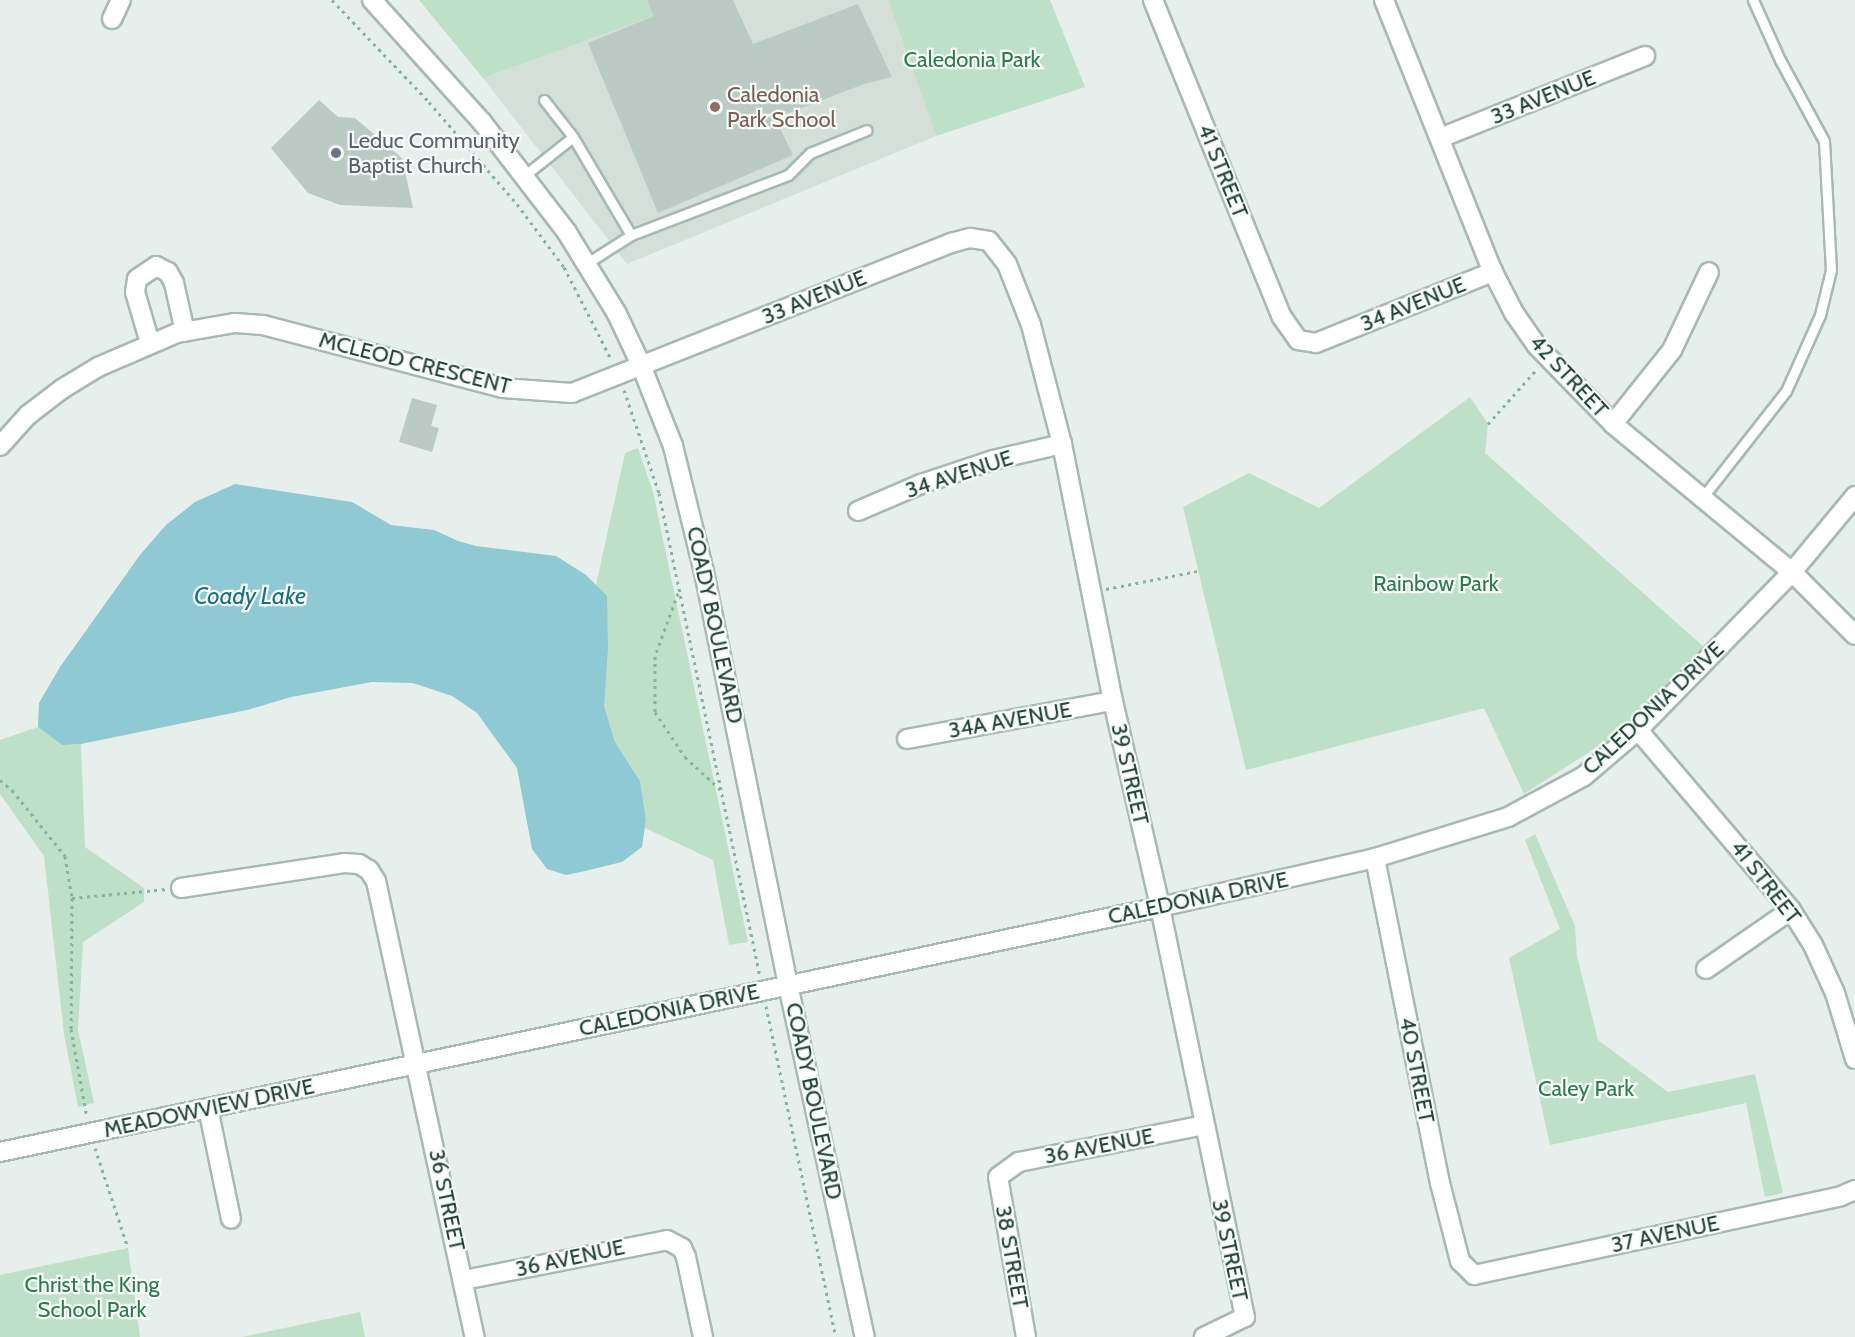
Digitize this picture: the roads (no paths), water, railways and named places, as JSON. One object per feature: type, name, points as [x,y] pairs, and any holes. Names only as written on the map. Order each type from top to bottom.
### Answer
[{"type":"street","points":[[112,19],[121,0]]},
{"type":"street","name":"COADY BOULEVARD","points":[[372,0],[482,122],[525,176],[587,264],[617,314],[641,365],[673,446],[692,515],[788,985],[865,1337]]},
{"type":"street","name":"41 STREET","points":[[1153,0],[1282,316],[1298,340]]},
{"type":"street","name":"42 STREET","points":[[1384,0],[1493,272],[1514,313],[1537,346],[1613,424],[1792,572],[1855,635]]},
{"type":"street","name":"33 AVENUE","points":[[1440,138],[1645,56]]},
{"type":"street","name":"33 AVENUE","points":[[641,365],[951,243],[970,238],[988,241]]},
{"type":"street","name":"39 STREET","points":[[988,241],[1007,264],[1031,325],[1062,444],[1113,701],[1160,907],[1245,1317],[1204,1337]]},
{"type":"street","points":[[150,343],[135,292],[137,279],[156,266],[168,272],[174,283],[185,332]]},
{"type":"street","name":"34 AVENUE","points":[[1298,340],[1316,343],[1493,272]]},
{"type":"street","points":[[1613,424],[1672,350],[1709,272]]},
{"type":"street","name":"MCLEOD CRESCENT","points":[[0,446],[28,416],[62,389],[98,367],[150,343],[185,332],[235,323],[263,326],[503,388],[573,393],[641,365]]},
{"type":"street","name":"34 AVENUE","points":[[858,511],[921,484],[993,459],[1062,444]]},
{"type":"street","name":"CALEDONIA DRIVE","points":[[417,1064],[1160,907],[1375,858],[1508,817],[1584,776],[1638,730],[1792,572],[1855,496]]},
{"type":"street","name":"34A AVENUE","points":[[907,739],[1113,701]]},
{"type":"street","name":"41 STREET","points":[[1638,730],[1791,909],[1813,945],[1835,993],[1855,1059]]},
{"type":"street","name":"40 STREET","points":[[1375,858],[1440,1183],[1460,1261],[1474,1275]]},
{"type":"street","name":"36 STREET","points":[[181,888],[344,863],[359,864],[369,870],[376,881],[476,1337]]},
{"type":"street","points":[[1706,969],[1791,909]]},
{"type":"street","name":"MEADOWVIEW DRIVE","points":[[0,1152],[417,1064]]},
{"type":"street","points":[[208,1108],[231,1219]]},
{"type":"street","name":"36 AVENUE","points":[[998,1177],[1019,1162],[1204,1125]]},
{"type":"street","name":"38 STREET","points":[[998,1177],[1026,1337]]},
{"type":"street","name":"37 AVENUE","points":[[1474,1275],[1841,1196],[1855,1190]]},
{"type":"street","name":"36 AVENUE","points":[[464,1280],[656,1240],[667,1240],[682,1248],[686,1257],[703,1337]]},
{"type":"lane","points":[[1702,498],[1786,391],[1820,315],[1831,270],[1824,141],[1780,60],[1753,0]]},
{"type":"lane","points":[[544,100],[573,137],[631,235]]},
{"type":"lane","points":[[587,264],[631,235],[788,175],[810,153],[867,130]]},
{"type":"lane","points":[[525,176],[573,137]]},
{"type":"water","name":"Coady Lake","points":[[235,484],[352,502],[391,525],[434,530],[476,546],[556,556],[586,575],[607,596],[608,649],[604,706],[615,742],[640,781],[646,819],[642,847],[622,862],[585,871],[566,875],[547,869],[532,849],[517,768],[477,713],[452,696],[413,683],[372,682],[291,697],[247,710],[81,744],[62,745],[38,727],[39,703],[60,667],[140,555],[166,525],[195,502]]},
{"type":"place","name":"Caledonia Park School","points":[[715,107]]},
{"type":"place","name":"Leduc Community Baptist Church","points":[[336,153]]},
{"type":"park label","name":"Caledonia Park","points":[[972,60]]},
{"type":"park label","name":"Rainbow Park","points":[[1436,584]]},
{"type":"park label","name":"Caley Park","points":[[1586,1089]]},
{"type":"park label","name":"Christ the King School Park","points":[[92,1296]]}]
